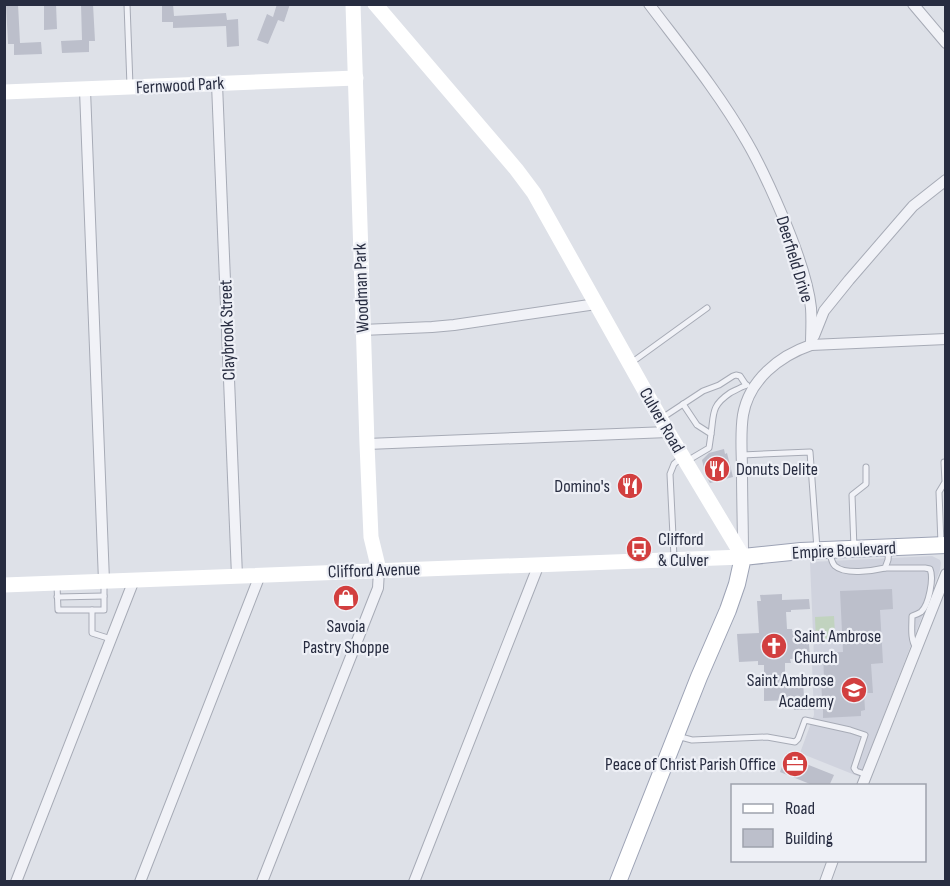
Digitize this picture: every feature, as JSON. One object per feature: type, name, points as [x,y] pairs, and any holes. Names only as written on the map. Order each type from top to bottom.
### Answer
[{"type":"main road","name":"Woodman Park","points":[[352,4],[371,537],[379,570]]},
{"type":"main road","name":"Culver Road","points":[[375,4],[526,181],[664,426],[743,557]]},
{"type":"main road","name":"Fernwood Park","points":[[4,92],[356,78]]},
{"type":"main road","name":"Empire Boulevard","points":[[743,557],[824,550],[943,545]]},
{"type":"main road","name":"Clifford Avenue","points":[[6,588],[104,589],[135,580],[743,557]]},
{"type":"main road","points":[[618,882],[675,735],[731,601],[743,557]]},
{"type":"street","name":"Deerfield Drive","points":[[649,4],[726,108],[766,178],[791,236],[808,291],[812,322],[811,345]]},
{"type":"street","points":[[913,4],[945,43]]},
{"type":"street","name":"Claybrook Street","points":[[217,84],[237,576]]},
{"type":"street","points":[[85,90],[104,589]]},
{"type":"street","points":[[811,345],[824,311],[849,280],[913,206],[945,180]]},
{"type":"street","points":[[362,330],[454,325],[596,304]]},
{"type":"street","points":[[743,557],[741,429],[750,386],[785,356],[811,345],[945,339]]},
{"type":"street","points":[[367,444],[664,426]]},
{"type":"street","points":[[414,882],[539,564]]},
{"type":"street","points":[[262,882],[378,588],[379,570]]},
{"type":"street","points":[[865,780],[917,649],[937,586],[945,574]]},
{"type":"street","points":[[140,882],[260,575]]},
{"type":"street","points":[[16,882],[135,580]]},
{"type":"street","points":[[825,882],[833,862]]},
{"type":"lane","points":[[127,4],[130,88]]},
{"type":"lane","points":[[629,363],[652,349],[707,308]]},
{"type":"lane","points":[[664,426],[683,404],[733,376],[740,376],[750,386]]},
{"type":"lane","points":[[674,559],[670,474],[674,465],[709,448],[718,402],[739,388],[750,386]]},
{"type":"lane","points":[[683,404],[697,424],[711,434]]},
{"type":"lane","points":[[742,455],[810,452],[824,550],[837,568],[844,570],[930,569],[937,586],[921,612],[912,616],[912,639],[917,649]]},
{"type":"lane","points":[[943,545],[939,492],[945,482],[945,462]]},
{"type":"lane","points":[[854,549],[852,495],[866,484],[866,467]]},
{"type":"lane","points":[[885,568],[889,548]]},
{"type":"lane","points":[[57,590],[58,610],[104,610],[104,589]]},
{"type":"lane","points":[[92,610],[92,633],[111,639]]},
{"type":"lane","points":[[675,735],[692,740],[767,737],[795,742],[805,720],[850,729],[880,741]]},
{"type":"lane","points":[[865,735],[854,768],[865,780]]},
{"type":"shaded area","name":"Saint Ambrose Academy","points":[[932,556],[940,560],[940,570],[860,777],[800,753],[814,715],[810,562]]},
{"type":"green space","points":[[834,616],[835,634],[825,642],[816,642],[815,617]]},
{"type":"building","points":[[6,4],[18,4],[20,43],[41,42],[42,54],[14,55],[14,44],[8,44]]},
{"type":"building","points":[[44,4],[56,4],[57,29],[44,30]]},
{"type":"building","points":[[81,4],[93,4],[95,41],[89,41],[89,52],[62,53],[61,41],[82,40]]},
{"type":"building","points":[[162,4],[173,4],[174,16],[226,13],[227,20],[238,19],[239,46],[227,47],[226,26],[173,28],[173,22],[162,22]]},
{"type":"building","points":[[277,4],[290,4],[284,22],[278,20],[268,44],[257,40],[267,14],[273,17]]},
{"type":"building","name":"Donuts Delite","points":[[724,449],[733,477],[710,483],[702,460],[709,453]]},
{"type":"building","points":[[892,589],[893,609],[880,610],[883,663],[871,664],[873,693],[864,693],[865,710],[861,711],[861,716],[823,718],[823,709],[794,710],[794,700],[764,701],[764,665],[758,665],[758,661],[739,662],[737,634],[759,633],[757,601],[761,601],[760,595],[782,594],[782,600],[809,599],[810,609],[786,612],[787,629],[808,631],[810,658],[790,659],[791,663],[785,663],[785,680],[803,679],[804,698],[822,697],[823,653],[843,652],[840,591]]},
{"type":"building","name":"Peace of Christ Parish Office","points":[[786,756],[834,775],[830,784],[810,784],[780,772]]},
{"type":"place","name":"Donuts Delite","points":[[717,469]]},
{"type":"place","name":"Domino's","points":[[630,486]]},
{"type":"place","name":"Clifford & Culver","points":[[639,549]]},
{"type":"place","name":"Savoia Pastry Shoppe","points":[[346,598]]},
{"type":"place","name":"Saint Ambrose Church","points":[[774,646]]},
{"type":"place","name":"Saint Ambrose Academy","points":[[854,690]]},
{"type":"place","name":"Peace of Christ Parish Office","points":[[795,764]]}]
